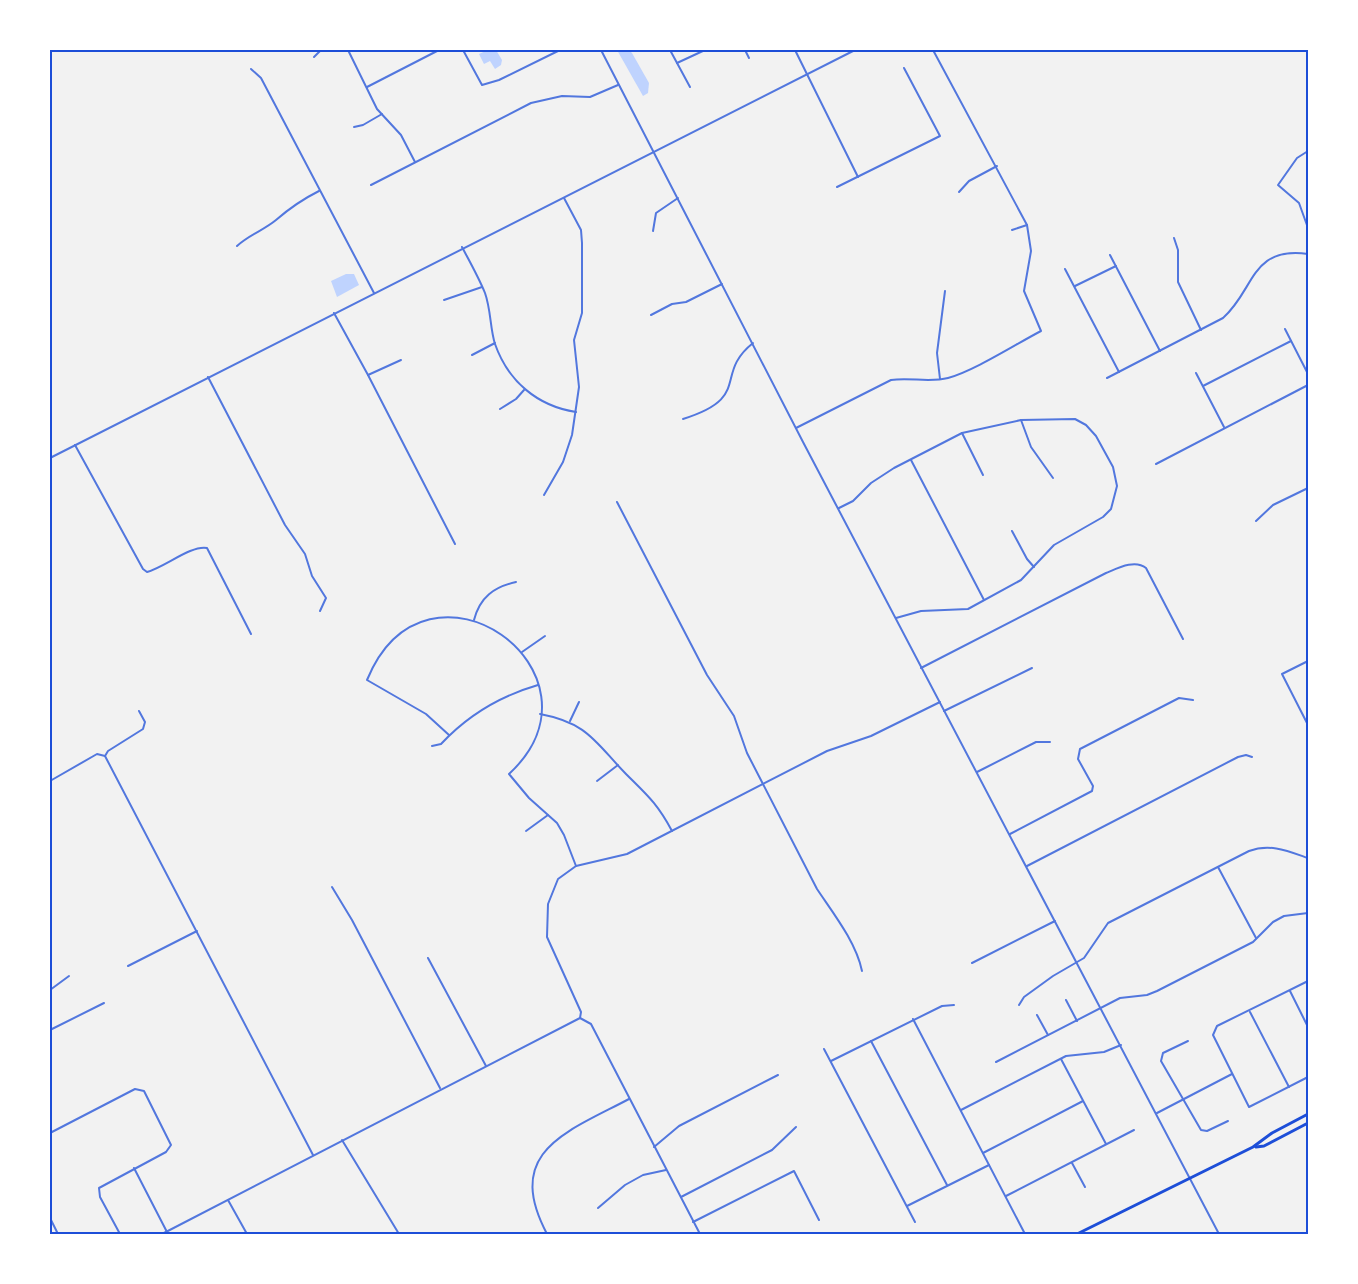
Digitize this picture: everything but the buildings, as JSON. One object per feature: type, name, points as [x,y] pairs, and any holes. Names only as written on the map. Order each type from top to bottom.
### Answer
[{"type":"main road","points":[[1077,1234],[1253,1147],[1272,1133],[1308,1114]]},
{"type":"main road","points":[[1253,1147],[1264,1146],[1308,1123]]},
{"type":"street","points":[[314,57],[321,50]]},
{"type":"street","points":[[348,50],[382,114],[401,135],[415,162]]},
{"type":"street","points":[[367,87],[439,50]]},
{"type":"street","points":[[463,50],[482,86],[560,50]]},
{"type":"street","points":[[601,50],[655,150],[796,429],[1219,1234]]},
{"type":"street","points":[[670,50],[690,87]]},
{"type":"street","points":[[677,63],[705,50]]},
{"type":"street","points":[[745,50],[749,58]]},
{"type":"street","points":[[795,50],[858,177]]},
{"type":"street","points":[[50,458],[855,50]]},
{"type":"street","points":[[796,429],[891,380],[949,378],[1041,331],[1024,291],[1030,251],[1027,225],[933,50]]},
{"type":"street","points":[[837,187],[940,136],[904,68]]},
{"type":"street","points":[[251,69],[261,78],[374,292]]},
{"type":"street","points":[[371,185],[531,103],[562,96],[590,97],[620,84]]},
{"type":"street","points":[[354,127],[363,125],[382,114]]},
{"type":"street","points":[[1308,151],[1297,158],[1278,185],[1299,202],[1308,228]]},
{"type":"street","points":[[959,192],[969,181],[997,166]]},
{"type":"street","points":[[237,246],[254,232],[276,220],[290,206],[320,190]]},
{"type":"street","points":[[544,495],[563,462],[572,435],[579,387],[574,339],[582,313],[581,230],[563,197]]},
{"type":"street","points":[[653,231],[656,213],[678,198]]},
{"type":"street","points":[[1012,231],[1027,225]]},
{"type":"street","points":[[1174,238],[1178,250],[1178,282],[1201,330]]},
{"type":"street","points":[[1107,378],[1223,318],[1232,309],[1253,273],[1263,264],[1282,255],[1308,254],[1308,241]]},
{"type":"street","points":[[462,248],[482,286],[495,343],[504,363],[524,389],[554,408],[576,412]]},
{"type":"street","points":[[1110,255],[1160,351]]},
{"type":"street","points":[[1074,286],[1116,266]]},
{"type":"street","points":[[1065,269],[1119,372]]},
{"type":"street","points":[[651,315],[723,284]]},
{"type":"street","points":[[444,300],[482,286]]},
{"type":"street","points":[[940,379],[937,353],[945,291]]},
{"type":"street","points":[[334,313],[455,544]]},
{"type":"street","points":[[1285,329],[1308,374]]},
{"type":"street","points":[[1203,386],[1291,341]]},
{"type":"street","points":[[472,355],[495,343]]},
{"type":"street","points":[[683,419],[705,411],[724,399],[730,390],[737,360],[753,344]]},
{"type":"street","points":[[368,375],[401,360]]},
{"type":"street","points":[[1196,373],[1225,428]]},
{"type":"street","points":[[208,377],[285,525],[305,554],[312,576],[326,598],[320,611]]},
{"type":"street","points":[[1156,464],[1308,385]]},
{"type":"street","points":[[500,409],[516,399],[524,389]]},
{"type":"street","points":[[838,508],[853,501],[877,479],[962,433],[1021,420],[1075,419],[1086,425],[1096,435],[1116,476],[1114,501],[1103,517],[1054,545],[1021,580],[984,600],[961,610],[921,611],[896,618]]},
{"type":"street","points":[[1021,420],[1031,447],[1053,478]]},
{"type":"street","points":[[962,433],[983,475]]},
{"type":"street","points":[[75,445],[146,571],[156,569],[197,549],[207,548],[251,634]]},
{"type":"street","points":[[911,460],[984,600]]},
{"type":"street","points":[[1256,521],[1273,505],[1308,488]]},
{"type":"street","points":[[617,502],[707,675],[734,716],[747,753],[817,889],[858,958],[862,971]]},
{"type":"street","points":[[1012,531],[1027,559],[1035,567]]},
{"type":"street","points":[[921,668],[1107,573],[1140,565],[1146,568],[1183,639]]},
{"type":"street","points":[[474,620],[479,606],[487,595],[498,587],[516,582]]},
{"type":"street","points":[[449,735],[426,714],[367,680],[386,647],[411,627],[438,618],[474,620],[502,633],[522,652],[538,685],[540,714],[532,744],[522,761],[509,774],[564,835],[576,866]]},
{"type":"street","points":[[522,652],[545,636]]},
{"type":"street","points":[[1308,661],[1282,674],[1308,723]]},
{"type":"street","points":[[944,711],[1032,668]]},
{"type":"street","points":[[432,746],[441,744],[449,735],[495,702],[538,685]]},
{"type":"street","points":[[1010,834],[1092,791],[1093,786],[1078,759],[1080,749],[1179,698],[1193,700]]},
{"type":"street","points":[[570,722],[579,702]]},
{"type":"street","points":[[580,1018],[581,1012],[549,943],[546,923],[553,887],[558,879],[576,866],[613,860],[827,751],[871,736],[940,702]]},
{"type":"street","points":[[105,756],[108,751],[143,729],[145,722],[139,711]]},
{"type":"street","points":[[540,714],[570,722],[594,737],[653,800],[672,831]]},
{"type":"street","points":[[977,772],[1036,742],[1050,742]]},
{"type":"street","points":[[50,781],[97,754],[105,756],[313,1155]]},
{"type":"street","points":[[1027,866],[1246,754],[1252,757]]},
{"type":"street","points":[[597,781],[618,765]]},
{"type":"street","points":[[526,831],[548,815]]},
{"type":"street","points":[[1019,1005],[1025,996],[1089,952],[1108,923],[1218,867],[1261,847],[1273,847],[1308,858]]},
{"type":"street","points":[[1218,867],[1256,938]]},
{"type":"street","points":[[332,887],[352,920],[440,1089]]},
{"type":"street","points":[[996,1062],[1120,998],[1157,991],[1256,938],[1273,922],[1284,916],[1308,913]]},
{"type":"street","points":[[972,963],[1055,921]]},
{"type":"street","points":[[128,966],[196,931]]},
{"type":"street","points":[[428,958],[486,1066]]},
{"type":"street","points":[[50,990],[69,976]]},
{"type":"street","points":[[1308,981],[1218,1026],[1213,1037],[1249,1107],[1308,1077]]},
{"type":"street","points":[[1290,991],[1308,1028]]},
{"type":"street","points":[[1066,1000],[1077,1021]]},
{"type":"street","points":[[50,1030],[104,1003]]},
{"type":"street","points":[[831,1061],[942,1006],[954,1005]]},
{"type":"street","points":[[1250,1011],[1289,1087]]},
{"type":"street","points":[[1037,1015],[1048,1035]]},
{"type":"street","points":[[162,1234],[580,1018]]},
{"type":"street","points":[[580,1018],[591,1024],[700,1234]]},
{"type":"street","points":[[914,1019],[1025,1234]]},
{"type":"street","points":[[871,1041],[947,1185]]},
{"type":"street","points":[[1188,1041],[1161,1056],[1161,1061],[1201,1131],[1208,1131],[1228,1121]]},
{"type":"street","points":[[960,1110],[1061,1059],[1074,1054],[1104,1052],[1121,1045]]},
{"type":"street","points":[[824,1049],[915,1222]]},
{"type":"street","points":[[1061,1059],[1106,1144]]},
{"type":"street","points":[[1156,1113],[1232,1074]]},
{"type":"street","points":[[654,1147],[679,1126],[778,1075]]},
{"type":"street","points":[[50,1133],[135,1089],[141,1089],[171,1144],[166,1152],[99,1189],[100,1197],[120,1234]]},
{"type":"street","points":[[547,1234],[535,1210],[532,1191],[534,1171],[541,1156],[559,1137],[629,1099]]},
{"type":"street","points":[[983,1153],[1083,1101]]},
{"type":"street","points":[[681,1197],[772,1150],[796,1127]]},
{"type":"street","points":[[1005,1196],[1134,1130]]},
{"type":"street","points":[[342,1140],[399,1234]]},
{"type":"street","points":[[1071,1162],[1085,1187]]},
{"type":"street","points":[[907,1206],[989,1165]]},
{"type":"street","points":[[134,1168],[167,1233]]},
{"type":"street","points":[[598,1208],[625,1185],[643,1175],[666,1170]]},
{"type":"street","points":[[693,1222],[794,1171],[819,1220]]},
{"type":"street","points":[[228,1200],[247,1234]]},
{"type":"street","points":[[50,1218],[58,1234]]},
{"type":"water","points":[[488,50],[496,50],[502,60],[501,65],[495,69],[490,61],[484,64],[479,54]]},
{"type":"water","points":[[617,50],[629,50],[632,53],[649,83],[648,93],[643,96]]},
{"type":"water","points":[[346,274],[354,274],[359,285],[337,297],[331,281]]}]
